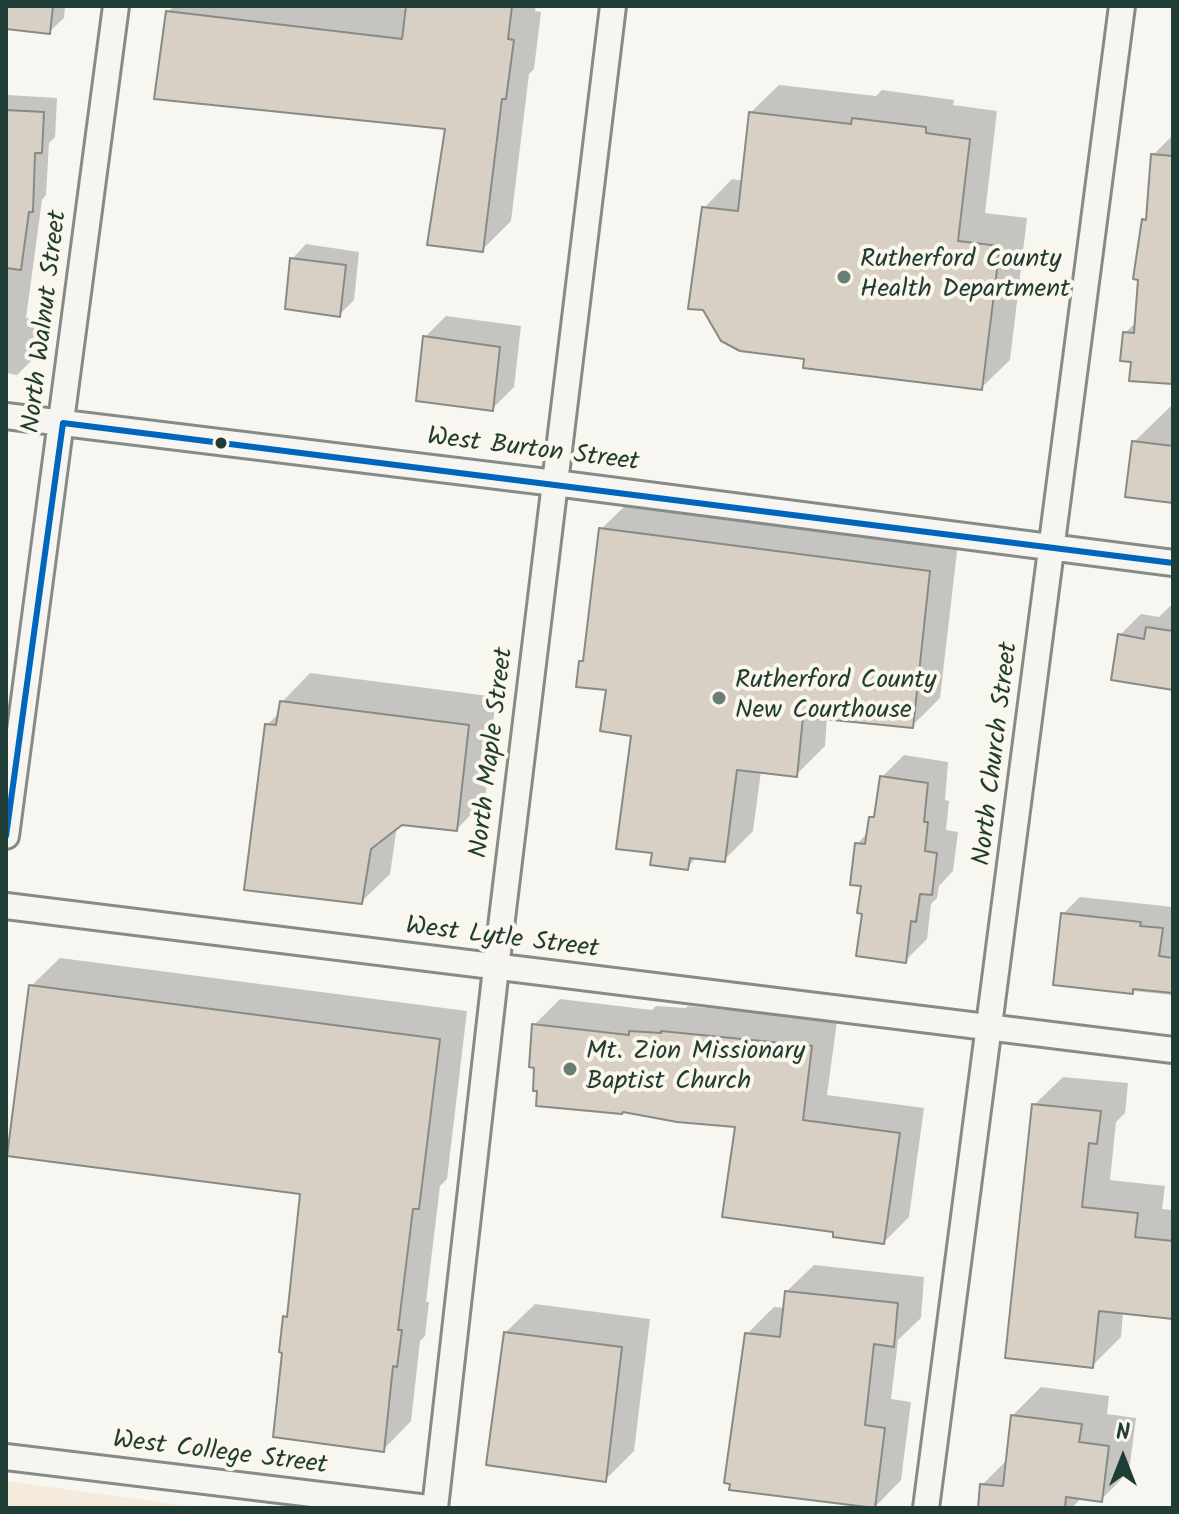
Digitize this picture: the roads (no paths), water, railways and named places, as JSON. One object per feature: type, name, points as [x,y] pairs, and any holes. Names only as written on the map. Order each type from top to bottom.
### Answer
[{"type":"street","name":"North Walnut Street","points":[[6,836],[116,6]]},
{"type":"street","name":"North Maple Street","points":[[435,1508],[496,968],[613,6]]},
{"type":"street","name":"North Church Street","points":[[926,1508],[1122,6]]},
{"type":"street","name":"West Burton Street","points":[[6,416],[1173,563]]},
{"type":"street","name":"West Lytle Street","points":[[6,906],[1173,1050]]},
{"type":"street","name":"West College Street","points":[[6,1457],[428,1508]]},
{"type":"place","name":"Rutherford County Health Department","points":[[844,277]]},
{"type":"place","name":"Rutherford County New Courthouse","points":[[719,698]]},
{"type":"place","name":"Mt. Zion Missionary Baptist Church","points":[[570,1069]]}]
